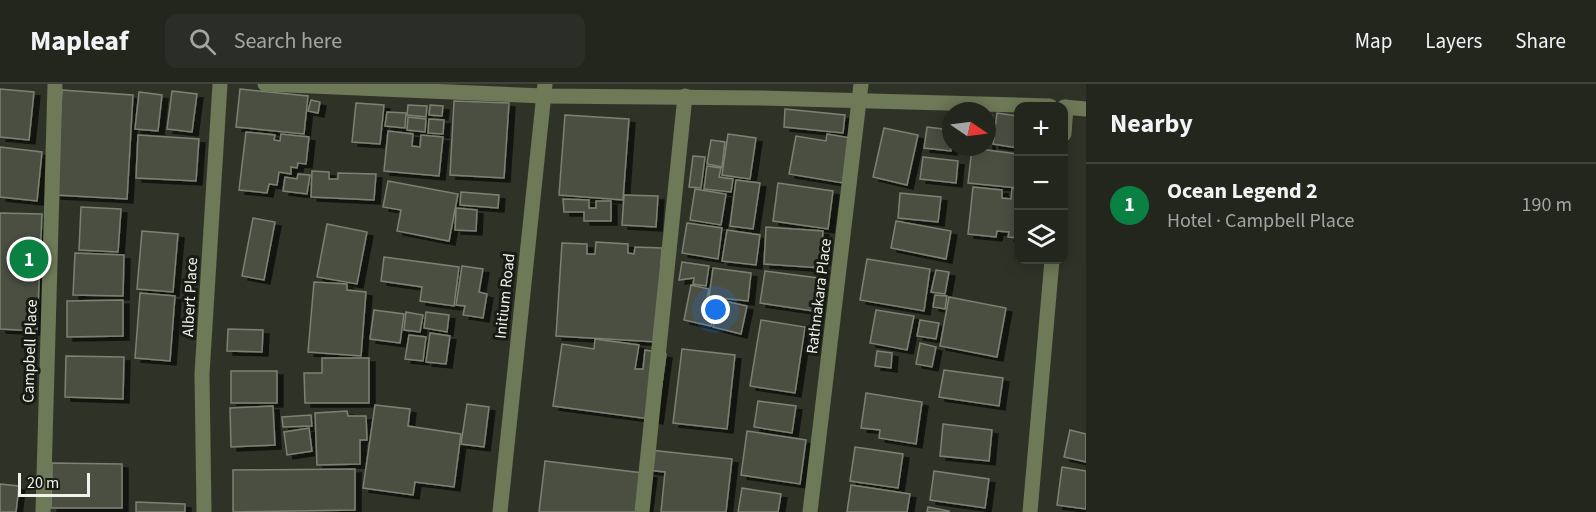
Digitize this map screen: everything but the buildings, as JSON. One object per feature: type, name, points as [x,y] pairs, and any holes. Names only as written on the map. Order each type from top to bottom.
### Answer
[{"type":"street","name":"Campbell Place","points":[[43,512],[55,84]]},
{"type":"street","name":"Albert Place","points":[[204,512],[202,375],[220,84]]},
{"type":"street","points":[[265,84],[544,90],[685,96],[763,91],[859,101],[1014,105]]},
{"type":"street","name":"Rathnakara Place","points":[[810,512],[861,84]]},
{"type":"street","name":"Initium Road","points":[[500,512],[544,90]]},
{"type":"street","points":[[642,512],[685,96]]},
{"type":"street","points":[[1068,107],[1086,109]]},
{"type":"street","points":[[1030,512],[1052,264]]},
{"type":"place","name":"Ocean Legend 2","points":[[29,259]]}]
